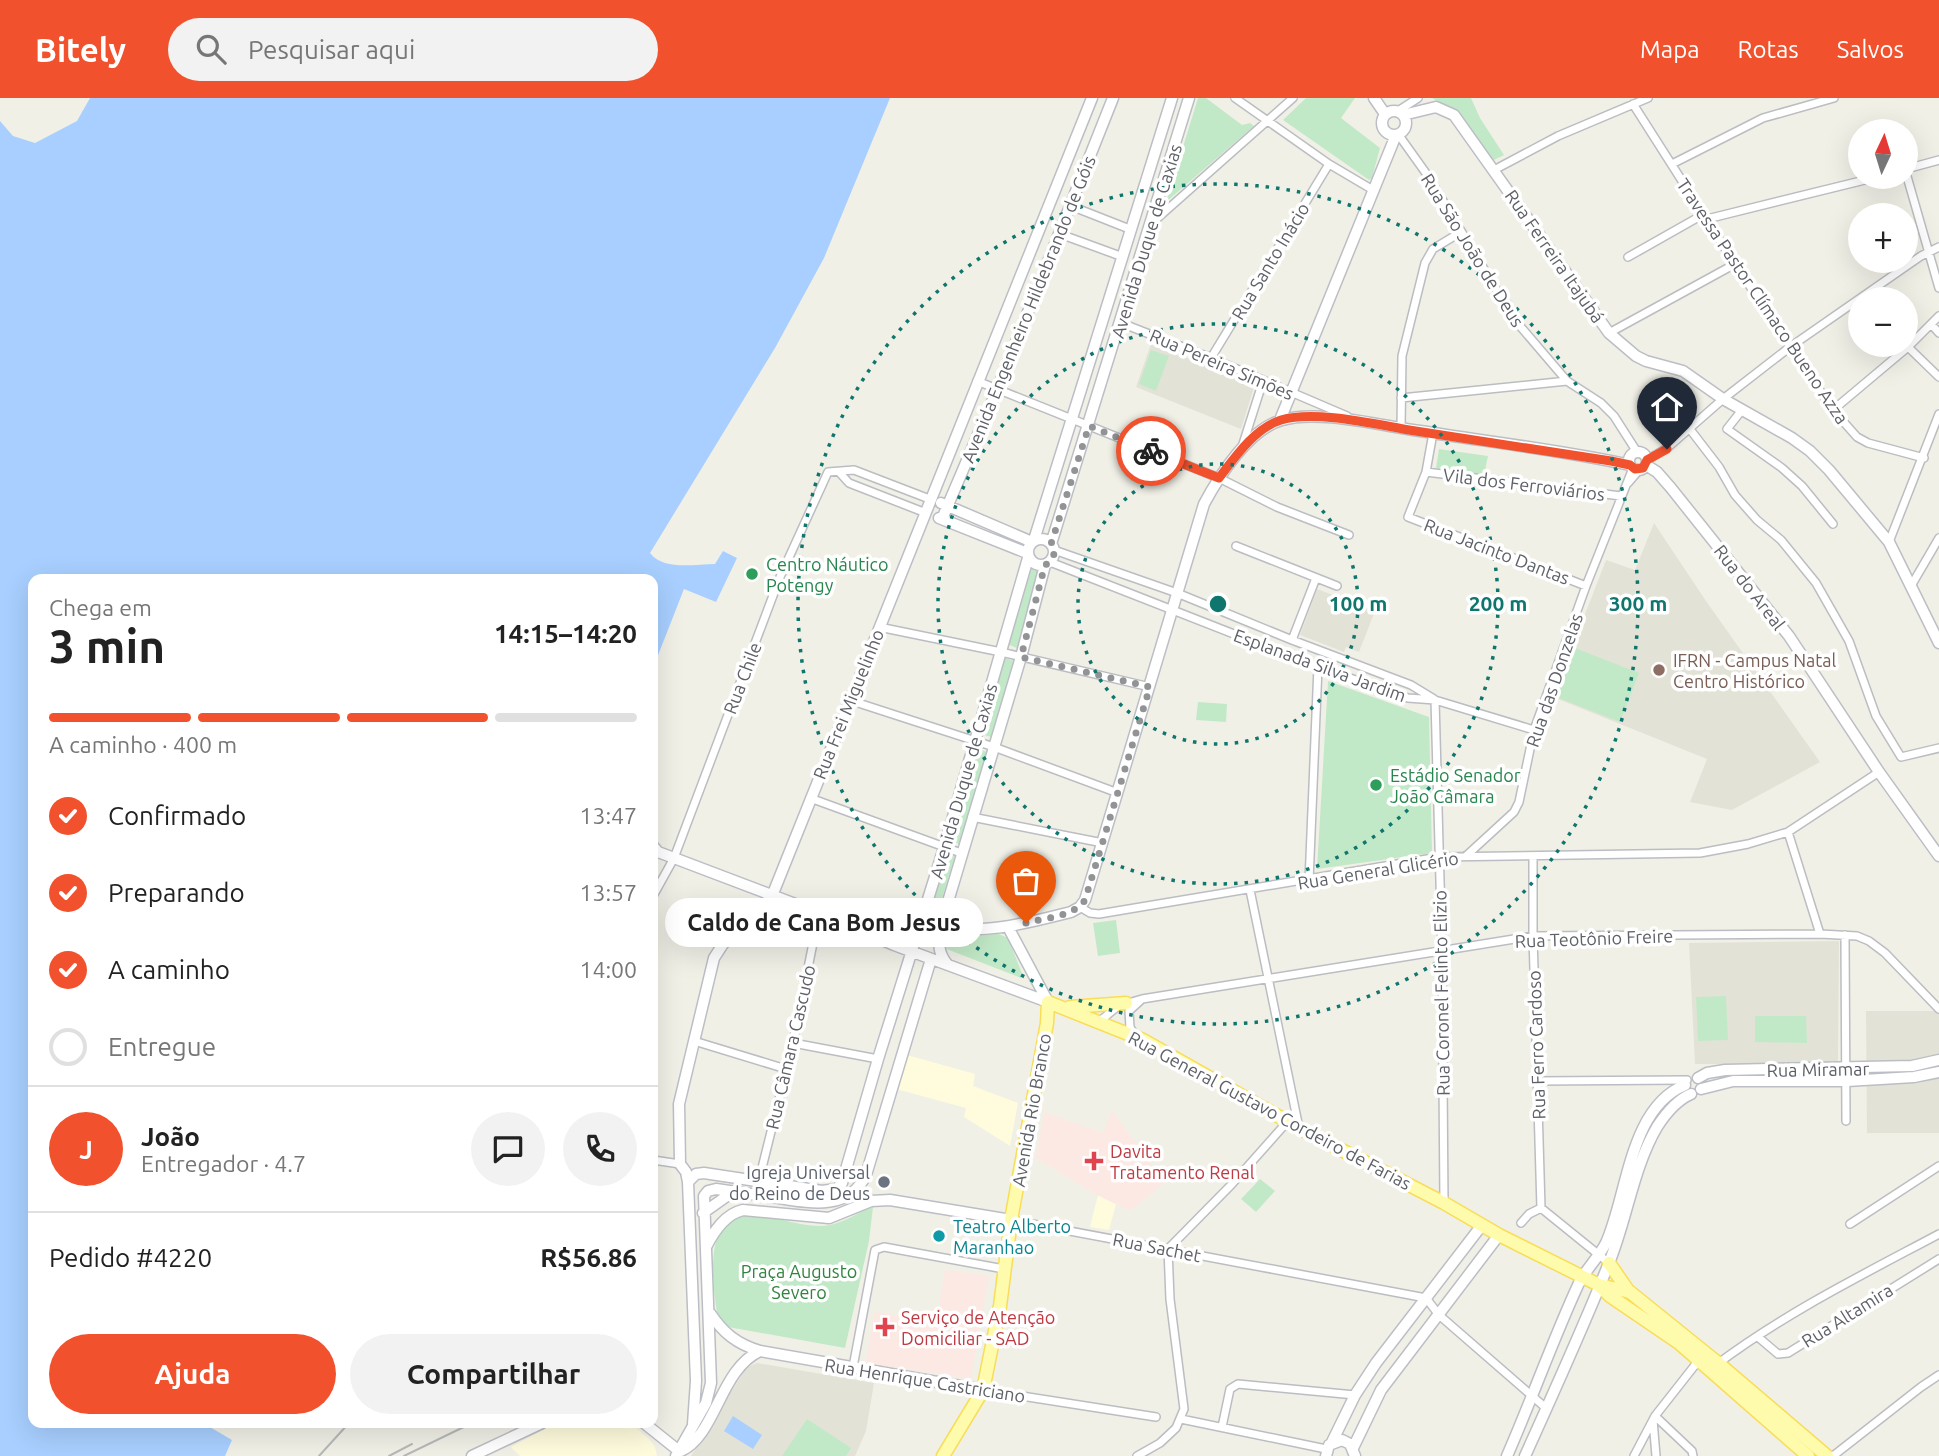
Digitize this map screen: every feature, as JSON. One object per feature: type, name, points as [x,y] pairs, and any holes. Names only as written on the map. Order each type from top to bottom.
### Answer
[{"type":"main road","name":"Rua General Gustavo Cordeiro de Farias","points":[[1048,1002],[1136,1037],[1499,1234],[1599,1284],[1630,1292],[1714,1366],[1802,1450],[1827,1456]]},
{"type":"main road","name":"Avenida Rio Branco","points":[[943,1456],[983,1390],[1000,1306],[1011,1220],[1047,1023],[1048,1002]]},
{"type":"main road","points":[[1063,1007],[1126,1003]]},
{"type":"main road","points":[[1609,1263],[1630,1292]]},
{"type":"main road","name":"Rua General Gustavo Cordeiro de Farias","points":[[1599,1284],[1610,1296],[1662,1330],[1699,1360],[1714,1366]]},
{"type":"street","name":"Avenida Engenheiro Hildebrando de Góis","points":[[926,513],[1092,98]]},
{"type":"street","name":"Avenida Engenheiro Hildebrando de Góis","points":[[942,519],[1005,372],[1114,98]]},
{"type":"street","name":"Avenida Duque de Caxias","points":[[759,1180],[822,1191],[837,1189],[842,1183],[944,848],[1028,555],[1172,98]]},
{"type":"street","name":"Avenida Duque de Caxias","points":[[939,947],[961,853],[1189,98]]},
{"type":"street","points":[[1235,98],[1329,164],[1373,190]]},
{"type":"street","points":[[1152,223],[1293,98]]},
{"type":"street","points":[[1374,98],[1385,114]]},
{"type":"street","points":[[1400,113],[1418,98]]},
{"type":"street","points":[[1494,170],[1558,136],[1648,98]]},
{"type":"street","points":[[1672,164],[1763,118],[1834,98]]},
{"type":"street","name":"Travessa Pastor Clímaco Bueno Azza","points":[[1633,104],[1735,264],[1833,410],[1857,437],[1868,443],[1923,458]]},
{"type":"street","name":"Rua Ferreira Itajubá","points":[[1400,113],[1436,107],[1454,115],[1609,333],[1636,356],[1683,371],[1723,399],[1810,450],[1858,501],[1889,542],[1939,643]]},
{"type":"street","points":[[1397,134],[1385,131],[1382,120],[1385,114],[1391,111],[1400,113]]},
{"type":"street","points":[[1280,420],[1373,190],[1397,134],[1405,127],[1400,113]]},
{"type":"street","name":"Rua São João de Deus","points":[[1397,134],[1428,176],[1514,319],[1567,381],[1601,402],[1614,415],[1638,462]]},
{"type":"street","points":[[1918,167],[1939,160]]},
{"type":"street","name":"Rua Santo Inácio","points":[[1211,358],[1329,164]]},
{"type":"street","points":[[1628,257],[1705,216],[1848,184]]},
{"type":"street","points":[[1911,189],[1939,288]]},
{"type":"street","points":[[1048,206],[1132,230]]},
{"type":"street","points":[[1401,428],[1402,356],[1425,263],[1433,249],[1461,232]]},
{"type":"street","points":[[1060,234],[1123,257]]},
{"type":"street","points":[[1638,462],[1667,449],[1723,399],[1790,347],[1939,247]]},
{"type":"street","points":[[1027,260],[1046,269]]},
{"type":"street","points":[[1609,333],[1735,264]]},
{"type":"street","points":[[1918,337],[1939,316]]},
{"type":"street","name":"Rua Pereira Simões","points":[[1121,323],[1361,422],[1611,461],[1638,462]]},
{"type":"street","points":[[1931,324],[1939,333]]},
{"type":"street","points":[[1833,410],[1896,357]]},
{"type":"street","points":[[1918,357],[1939,377]]},
{"type":"street","points":[[985,361],[1005,372]]},
{"type":"street","points":[[977,381],[1219,478],[1277,507],[1349,535]]},
{"type":"street","points":[[1240,451],[1263,381]]},
{"type":"street","points":[[1401,398],[1567,381]]},
{"type":"street","points":[[1742,410],[1727,429],[1782,468],[1802,486],[1833,524]]},
{"type":"street","points":[[1889,542],[1939,414]]},
{"type":"street","points":[[1080,907],[1085,900],[1103,843],[1204,505],[1219,478],[1240,451],[1264,429],[1280,420],[1306,417],[1361,422]]},
{"type":"street","points":[[1689,428],[1719,467],[1735,495],[1757,520],[1780,540],[1816,583],[1849,641],[1876,716],[1900,757],[1939,748]]},
{"type":"street","name":"Vila dos Ferroviários","points":[[1433,433],[1426,472],[1622,493]]},
{"type":"street","name":"Rua das Donzelas","points":[[1466,856],[1514,812],[1518,803],[1534,730],[1622,493],[1638,462]]},
{"type":"street","name":"Rua do Areal","points":[[1638,462],[1657,472],[1758,595],[1789,636],[1879,772],[1939,856]]},
{"type":"street","points":[[854,470],[1033,541],[1043,539],[1050,555],[1035,564],[1028,555],[849,483],[839,472],[854,470]]},
{"type":"street","name":"Rua Chile","points":[[658,887],[674,858],[780,578],[828,472],[839,472]]},
{"type":"street","name":"Rua Jacinto Dantas","points":[[1426,472],[1408,517],[1586,586]]},
{"type":"street","points":[[1055,474],[1072,480]]},
{"type":"street","name":"Rua Frei Miguelinho","points":[[772,896],[926,513]]},
{"type":"street","points":[[1911,586],[1939,538]]},
{"type":"street","points":[[1237,546],[1336,586]]},
{"type":"street","name":"Esplanada Silva Jardim","points":[[1050,555],[1177,593],[1411,685],[1435,700]]},
{"type":"street","name":"Esplanada Silva Jardim","points":[[1050,555],[1172,609],[1318,667],[1408,698],[1435,700],[1534,730]]},
{"type":"street","points":[[1292,640],[1316,578]]},
{"type":"street","points":[[879,627],[1150,687]]},
{"type":"street","points":[[1261,645],[1270,631]]},
{"type":"street","points":[[1309,881],[1318,667]]},
{"type":"street","points":[[849,700],[994,747],[1118,793]]},
{"type":"street","name":"Rua Coronel Felinto Elizio","points":[[1435,700],[1442,953],[1444,1203]]},
{"type":"street","name":"Rua General Glicério","points":[[945,923],[956,928],[1008,927],[1071,912],[1080,907],[1090,913],[1099,914],[1309,881],[1439,857],[1699,853],[1748,844],[1788,832],[1879,772]]},
{"type":"street","points":[[810,798],[961,853]]},
{"type":"street","points":[[972,817],[1103,843]]},
{"type":"street","points":[[1788,832],[1820,934]]},
{"type":"street","name":"Rua General Gustavo Cordeiro de Farias","points":[[658,852],[930,959],[1048,1002]]},
{"type":"street","name":"Rua Ferro Cardoso","points":[[1533,856],[1536,1081],[1541,1208]]},
{"type":"street","points":[[1138,1456],[1160,1443],[1176,1428],[1181,1419],[1184,1396],[1170,1299],[1168,1249],[1294,1124],[1270,980],[1250,890]]},
{"type":"street","points":[[693,1424],[696,1381],[688,1182],[680,1164],[679,1104],[711,967],[718,951],[743,922],[772,896]]},
{"type":"street","name":"Rua Câmara Cascudo","points":[[759,1180],[793,1043],[819,913]]},
{"type":"street","points":[[1008,927],[1012,930],[1048,1002]]},
{"type":"street","points":[[1846,935],[1846,1121]]},
{"type":"street","name":"Rua Teotônio Freire","points":[[1100,1021],[1111,1010],[1142,999],[1442,953],[1533,936],[1857,936],[1885,953],[1939,1009]]},
{"type":"street","points":[[916,939],[939,947],[942,958],[948,964]]},
{"type":"street","points":[[677,1454],[706,1403],[711,1383],[704,1196],[708,1191],[716,1189],[806,1203],[837,1201],[858,1189],[866,1175],[930,959]]},
{"type":"street","points":[[1136,1037],[1130,1027],[1129,1011],[1142,999]]},
{"type":"street","points":[[694,1041],[786,1069]]},
{"type":"street","points":[[793,1043],[878,1059]]},
{"type":"street","name":"Rua Miramar","points":[[1525,1456],[1609,1263],[1646,1150],[1658,1126],[1692,1085],[1707,1073],[1726,1070],[1912,1066],[1939,1060]]},
{"type":"street","name":"Rua Miramar","points":[[1507,1456],[1583,1276],[1611,1229],[1636,1148],[1647,1122],[1667,1095],[1692,1085],[1733,1081],[1847,1081],[1914,1077],[1939,1072]]},
{"type":"street","points":[[1536,1081],[1692,1085]]},
{"type":"street","points":[[658,1161],[680,1164]]},
{"type":"street","points":[[1850,1224],[1939,1166]]},
{"type":"street","points":[[688,1182],[691,1177],[704,1172],[759,1180]]},
{"type":"street","name":"Rua Sachet","points":[[705,1250],[720,1225],[737,1211],[766,1210],[829,1218],[877,1200],[890,1200],[1168,1249],[1432,1307]]},
{"type":"street","points":[[1521,1223],[1529,1214],[1541,1208],[1609,1263]]},
{"type":"street","points":[[1354,1452],[1381,1390],[1482,1225]]},
{"type":"street","points":[[1328,1449],[1355,1395],[1376,1363],[1499,1234]]},
{"type":"street","points":[[1714,1366],[1864,1273],[1939,1234]]},
{"type":"street","points":[[853,1367],[873,1253],[884,1247],[1004,1269]]},
{"type":"street","name":"Rua Altamira","points":[[1758,1337],[1778,1354],[1788,1353],[1939,1259]]},
{"type":"street","points":[[1432,1307],[1547,1409]]},
{"type":"street","name":"Rua Henrique Castriciano","points":[[708,1311],[730,1337],[760,1351],[1156,1417]]},
{"type":"street","points":[[677,1454],[687,1448],[703,1429],[741,1365],[760,1351]]},
{"type":"street","points":[[1634,1456],[1654,1418],[1699,1360]]},
{"type":"street","points":[[1833,1456],[1939,1375]]},
{"type":"street","points":[[1222,1427],[1230,1389],[1238,1384],[1355,1395]]},
{"type":"street","points":[[1654,1418],[1656,1456]]},
{"type":"street","points":[[1654,1418],[1692,1451],[1693,1456]]},
{"type":"street","points":[[1181,1419],[1328,1449],[1346,1441],[1354,1452]]},
{"type":"street","points":[[472,1456],[531,1428]]},
{"type":"street","points":[[650,1428],[677,1454]]},
{"type":"shaded area","points":[[1151,344],[1255,384],[1241,429],[1136,387]]},
{"type":"shaded area","name":"IFRN - Campus Natal Centro Histórico","points":[[1654,523],[1820,762],[1732,810],[1690,802],[1707,759],[1553,697],[1606,560],[1635,570]]},
{"type":"shaded area","points":[[1317,589],[1375,611],[1359,652],[1346,647],[1344,652],[1300,635]]},
{"type":"shaded area","points":[[1839,941],[1838,1064],[1695,1064],[1689,943]]},
{"type":"shaded area","points":[[1866,1011],[1939,1011],[1939,1133],[1867,1133]]},
{"type":"shaded area","points":[[907,1055],[975,1074],[973,1086],[1018,1103],[1010,1146],[964,1117],[966,1108],[896,1089]]},
{"type":"shaded area","name":"Davita Tratamento Renal","points":[[1112,1110],[1164,1183],[1130,1211],[1095,1194],[1036,1158],[1044,1112],[1103,1133]]},
{"type":"shaded area","points":[[1098,1195],[1116,1204],[1109,1230],[1090,1227]]},
{"type":"shaded area","points":[[945,1270],[989,1276],[971,1379],[866,1363],[874,1312],[936,1321]]},
{"type":"shaded area","points":[[757,1363],[874,1383],[866,1431],[855,1456],[691,1456],[747,1367]]},
{"type":"shaded area","points":[[547,1428],[636,1428],[649,1439],[657,1456],[520,1456],[511,1447]]},
{"type":"green space","points":[[1198,98],[1206,98],[1242,125],[1250,123],[1254,126],[1166,202]]},
{"type":"green space","points":[[1306,98],[1355,98],[1341,118],[1380,148],[1372,178],[1369,180],[1283,120]]},
{"type":"green space","points":[[1432,98],[1471,98],[1480,118],[1504,155],[1492,161],[1461,115]]},
{"type":"green space","points":[[1151,350],[1169,356],[1156,391],[1139,384]]},
{"type":"green space","points":[[1439,449],[1488,456],[1484,475],[1436,468]]},
{"type":"green space","points":[[1030,568],[1042,571],[1019,649],[1007,644]]},
{"type":"green space","points":[[1575,648],[1639,673],[1620,722],[1556,697]]},
{"type":"green space","points":[[1005,658],[1014,661],[991,737],[981,734]]},
{"type":"green space","name":"Estádio Senador João Câmara","points":[[1328,681],[1429,717],[1432,853],[1317,869]]},
{"type":"green space","points":[[1198,702],[1227,704],[1226,722],[1196,720]]},
{"type":"green space","points":[[977,748],[987,752],[959,844],[950,841]]},
{"type":"green space","points":[[946,852],[955,856],[935,920],[949,931],[994,932],[1008,938],[1023,976],[1021,978],[926,941],[925,932]]},
{"type":"green space","points":[[1116,920],[1120,953],[1098,956],[1093,923]]},
{"type":"green space","points":[[1726,996],[1728,1040],[1698,1041],[1696,997]]},
{"type":"green space","points":[[1755,1016],[1806,1016],[1807,1043],[1755,1042]]},
{"type":"green space","points":[[1260,1179],[1275,1191],[1256,1212],[1241,1199]]},
{"type":"green space","name":"Praça Augusto Severo","points":[[873,1207],[869,1241],[845,1348],[728,1327],[718,1318],[713,1273],[716,1240],[722,1227],[732,1218],[756,1215],[822,1226],[842,1221]]},
{"type":"green space","points":[[807,1419],[851,1448],[846,1456],[782,1456]]},
{"type":"water","points":[[90,98],[890,98],[824,258],[775,348],[650,553],[663,562],[680,565],[715,564],[723,551],[737,558],[716,602],[684,589],[658,655],[658,574],[28,574],[28,1428],[212,1428],[232,1440],[225,1456],[0,1456],[0,121],[13,136],[35,143],[77,121]]},
{"type":"water","points":[[733,1416],[762,1435],[753,1449],[724,1431]]},
{"type":"tram line","points":[[319,1456],[344,1428]]},
{"type":"tram line","points":[[404,1456],[462,1428]]},
{"type":"tram line","points":[[389,1456],[412,1444]]},
{"type":"way so far","points":[[1026,923],[1071,912],[1085,900],[1150,687],[1021,657],[1045,565],[1053,558],[1054,550],[1051,544],[1089,426],[1151,451]]},
{"type":"place","name":"Centro Náutico Potengy","points":[[752,574]]},
{"type":"place","name":"IFRN - Campus Natal Centro Histórico","points":[[1659,670]]},
{"type":"place","name":"Estádio Senador João Câmara","points":[[1376,785]]},
{"type":"place","name":"Caldo de Cana Bom Jesus","points":[[1026,923]]},
{"type":"place","name":"Davita Tratamento Renal","points":[[1094,1161]]},
{"type":"place","name":"Igreja Universal do Reino de Deus","points":[[884,1182]]},
{"type":"place","name":"Teatro Alberto Maranhao","points":[[939,1236]]},
{"type":"place","name":"Serviço de Atenção Domiciliar - SAD","points":[[885,1327]]},
{"type":"route","points":[[1151,451],[1219,478],[1240,451],[1264,429],[1280,420],[1293,417],[1361,422],[1611,461],[1637,469],[1643,468],[1647,460],[1667,449]]}]
